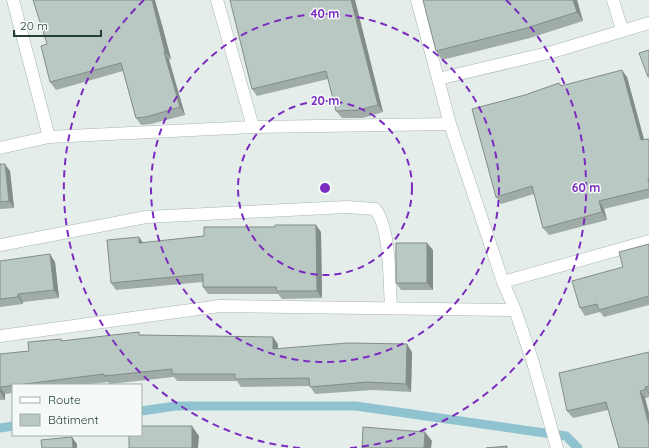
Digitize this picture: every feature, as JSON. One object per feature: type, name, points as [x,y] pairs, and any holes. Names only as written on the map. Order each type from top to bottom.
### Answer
[{"type":"street","points":[[13,0],[49,137]]},
{"type":"street","points":[[217,0],[253,127]]},
{"type":"street","points":[[417,0],[450,124],[503,282],[515,310],[532,359],[557,448]]},
{"type":"street","points":[[614,0],[622,30]]},
{"type":"street","points":[[438,79],[552,52],[649,23]]},
{"type":"street","points":[[0,148],[49,137],[253,127],[450,124]]},
{"type":"street","points":[[0,246],[146,217],[347,207],[375,209],[382,217],[385,233],[391,308]]},
{"type":"street","points":[[503,282],[649,241]]},
{"type":"street","points":[[0,336],[220,306],[515,310]]},
{"type":"building","points":[[33,0],[152,0],[164,52],[180,107],[146,117],[136,118],[121,63],[50,82],[41,46],[47,44]]},
{"type":"building","points":[[230,0],[351,0],[378,105],[358,110],[336,111],[326,71],[252,89]]},
{"type":"building","points":[[423,0],[573,0],[577,12],[523,29],[436,51]]},
{"type":"building","points":[[649,50],[649,77],[648,77],[639,53]]},
{"type":"building","points":[[622,70],[641,140],[649,139],[649,189],[599,201],[602,212],[543,228],[532,186],[496,197],[472,109],[525,95],[559,83],[561,86]]},
{"type":"building","points":[[0,164],[5,164],[9,201],[0,202]]},
{"type":"building","points":[[275,225],[316,225],[317,291],[277,291],[276,287],[203,287],[203,274],[111,283],[107,240],[139,237],[139,243],[204,236],[204,227],[275,227]]},
{"type":"building","points":[[396,243],[427,243],[427,283],[396,283]]},
{"type":"building","points":[[649,244],[649,296],[599,310],[597,304],[580,308],[572,281],[623,267],[619,252]]},
{"type":"building","points":[[50,254],[54,290],[18,294],[18,297],[0,299],[0,261]]},
{"type":"building","points":[[139,332],[139,335],[273,337],[273,349],[347,343],[407,344],[406,384],[368,382],[310,387],[309,378],[235,379],[235,374],[172,374],[172,369],[104,376],[104,374],[24,384],[12,384],[12,386],[0,387],[0,354],[29,351],[28,342],[61,339],[61,341]]},
{"type":"building","points":[[649,352],[649,386],[640,391],[649,425],[649,448],[619,448],[606,402],[567,411],[559,373]]},
{"type":"building","points":[[142,426],[192,426],[192,448],[129,448],[129,436],[142,436]]},
{"type":"building","points":[[363,427],[425,432],[424,448],[362,448]]},
{"type":"building","points":[[72,437],[73,448],[42,448],[41,440]]},
{"type":"building","points":[[507,446],[507,448],[486,448]]},
{"type":"waterway","points":[[142,411],[176,406],[356,406],[566,436],[578,448]]},
{"type":"waterway","points":[[0,428],[12,426]]}]
